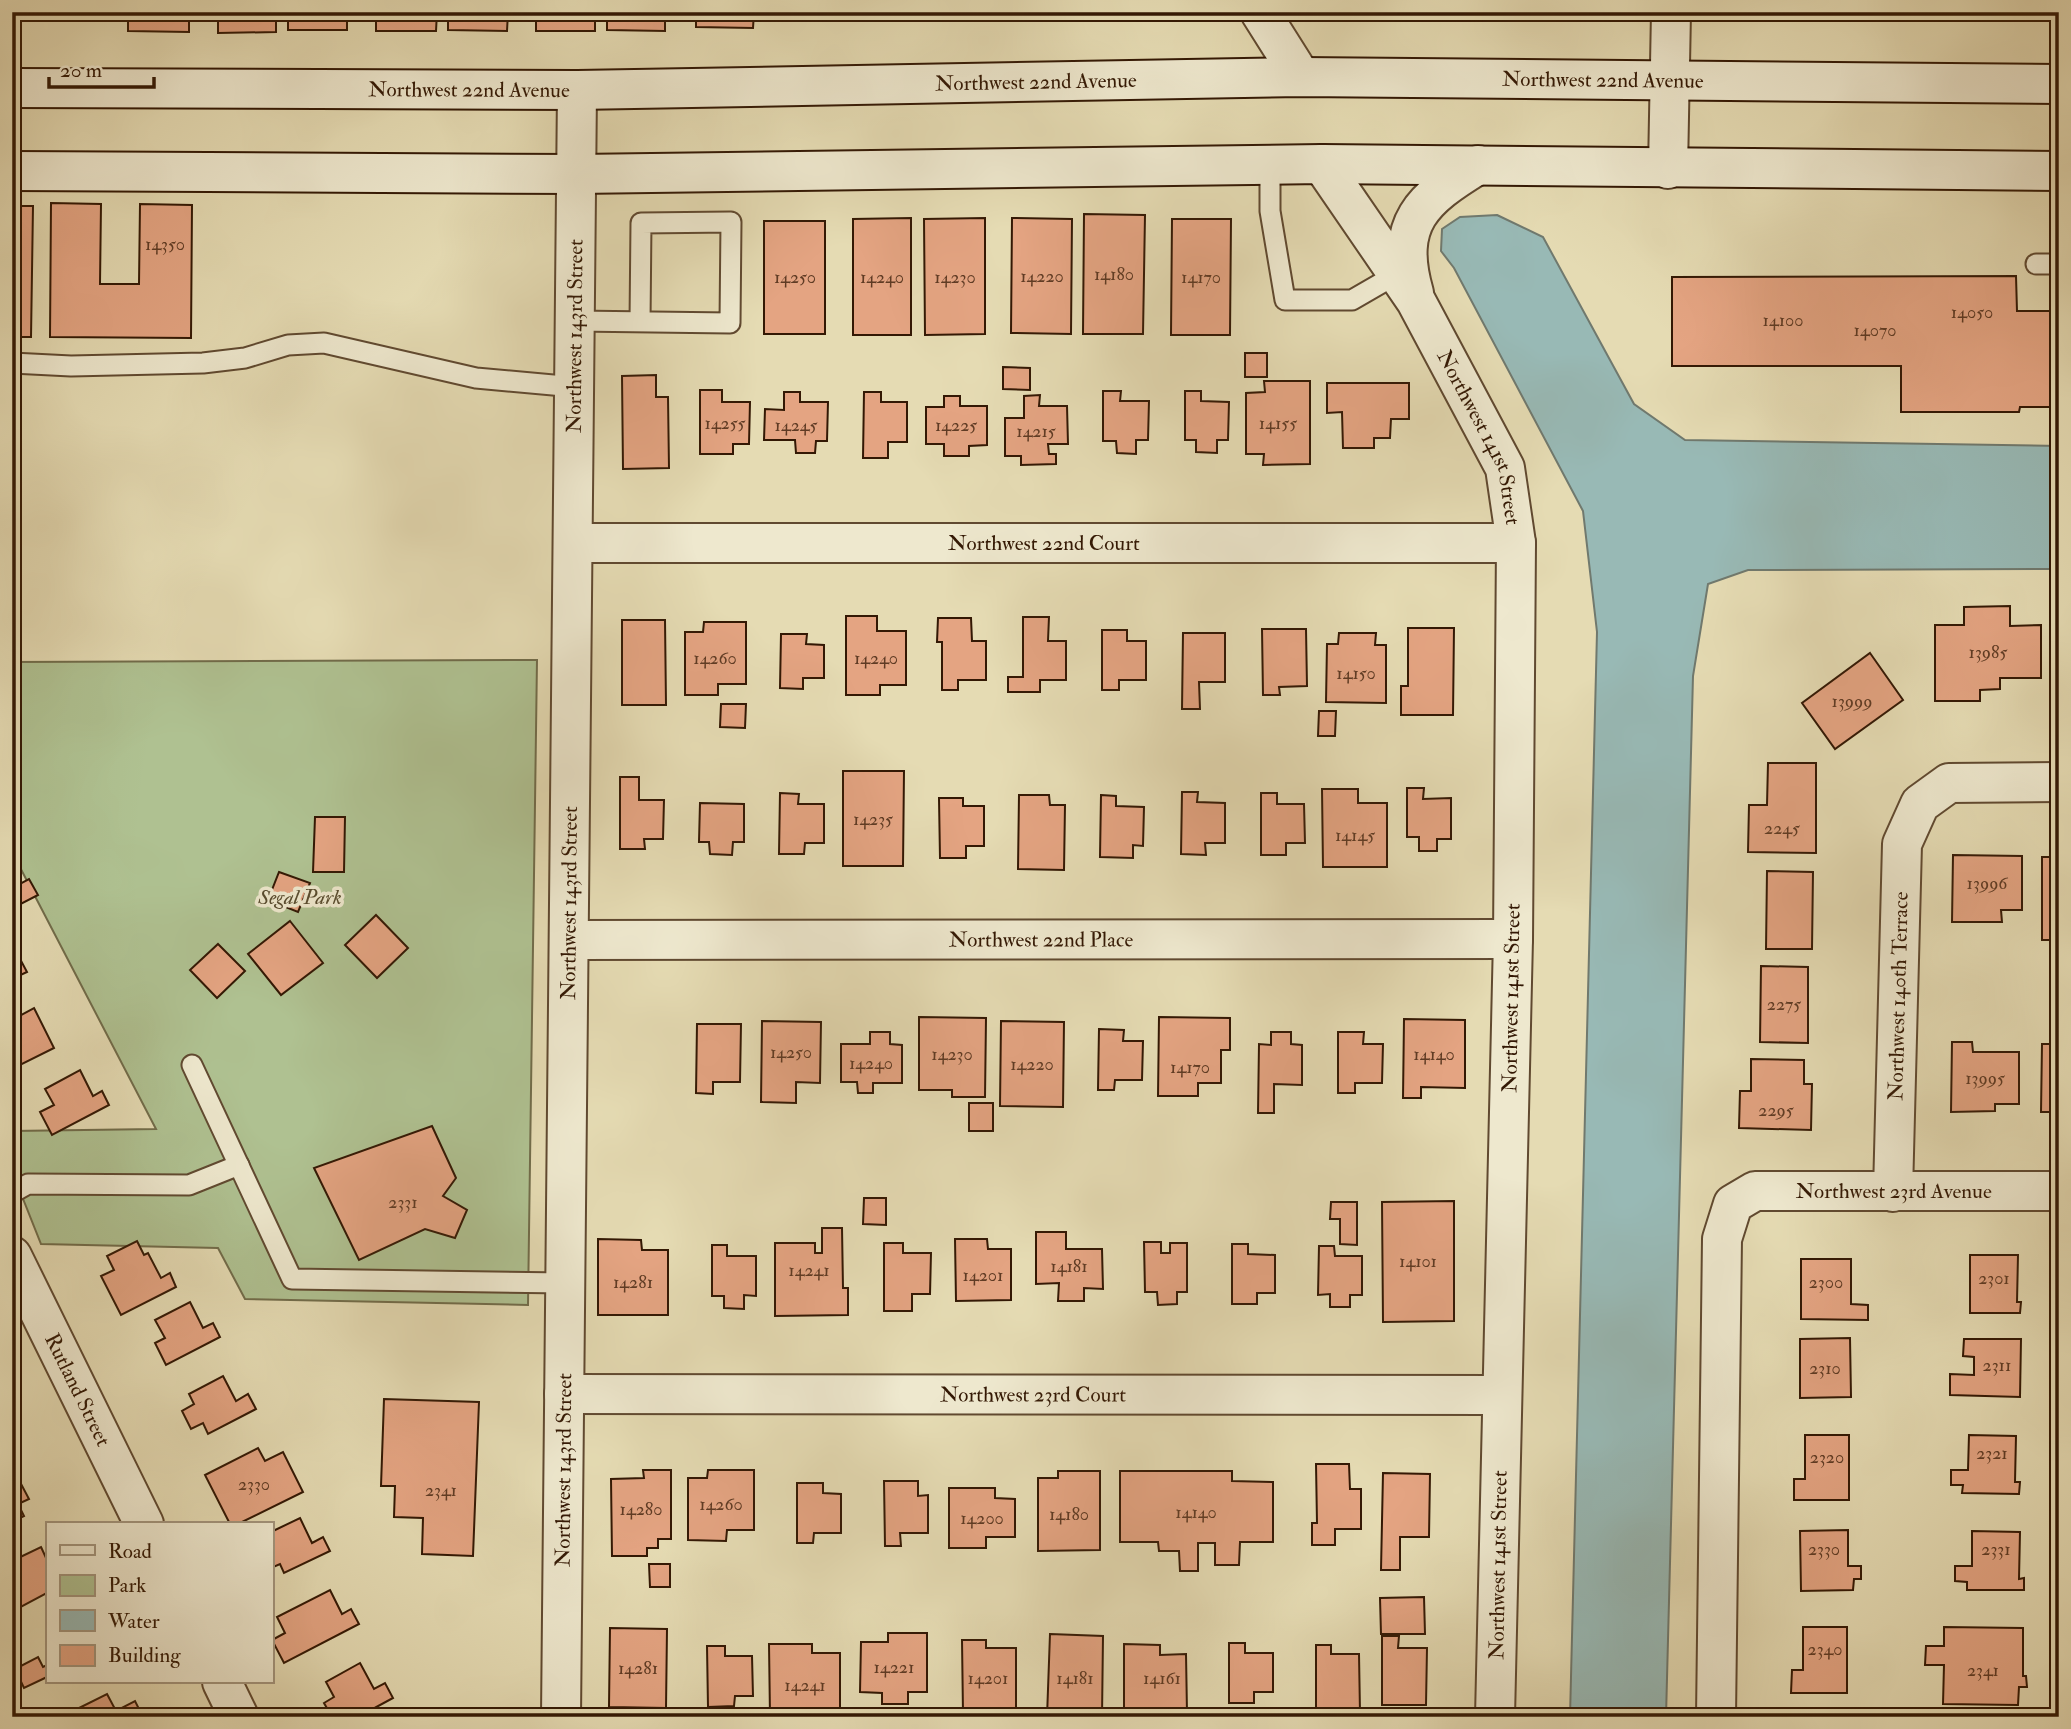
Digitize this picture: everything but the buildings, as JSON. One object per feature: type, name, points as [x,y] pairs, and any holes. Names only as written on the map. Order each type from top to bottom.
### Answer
[{"type":"street","points":[[1260,12],[1301,77]]},
{"type":"street","points":[[1668,169],[1671,12]]},
{"type":"street","name":"Northwest 22nd Avenue","points":[[12,88],[578,90],[1301,77],[2059,84]]},
{"type":"street","name":"Northwest 143rd Street","points":[[561,1717],[578,90]]},
{"type":"street","points":[[12,171],[577,174],[1322,164],[2059,171]]},
{"type":"street","name":"Northwest 141st Street","points":[[1322,164],[1407,288],[1504,468],[1516,542],[1513,939],[1495,1717]]},
{"type":"street","name":"Northwest 141st Street","points":[[1407,288],[1406,240],[1413,220],[1426,202],[1446,184],[1479,165]]},
{"type":"street","name":"Northwest 22nd Court","points":[[573,543],[1516,542]]},
{"type":"street","name":"Northwest 140th Terrace","points":[[1893,1192],[1902,844],[1920,804],[1949,783],[2059,782]]},
{"type":"street","name":"Northwest 22nd Place","points":[[569,940],[1513,939]]},
{"type":"street","name":"Northwest 23rd Avenue","points":[[1716,1717],[1723,1239],[1733,1204],[1755,1191],[2059,1191]]},
{"type":"street","name":"Rutland Street","points":[[12,1256],[143,1522]]},
{"type":"street","name":"Northwest 23rd Court","points":[[564,1394],[1501,1395]]},
{"type":"street","points":[[223,1684],[239,1717]]},
{"type":"lane","points":[[1270,165],[1270,211],[1285,300],[1352,300],[1407,288]]},
{"type":"lane","points":[[575,321],[640,322],[730,323],[731,222],[641,223],[640,322]]},
{"type":"lane","points":[[2036,264],[2059,264]]},
{"type":"lane","points":[[12,363],[71,366],[203,363],[245,358],[288,345],[324,343],[475,378],[575,387]]},
{"type":"lane","points":[[192,1065],[292,1279],[565,1283]]},
{"type":"lane","points":[[12,1193],[28,1184],[188,1185],[239,1165]]},
{"type":"green space","name":"Segal Park","points":[[537,660],[528,1305],[245,1299],[218,1248],[41,1244],[12,1171],[12,1131],[156,1129],[12,852],[12,662]]},
{"type":"water","points":[[1497,215],[1543,237],[1634,404],[1685,440],[2059,446],[2059,569],[1748,570],[1708,584],[1693,676],[1666,1717],[1570,1717],[1597,632],[1583,511],[1454,268],[1441,251],[1442,229],[1460,217]]}]
